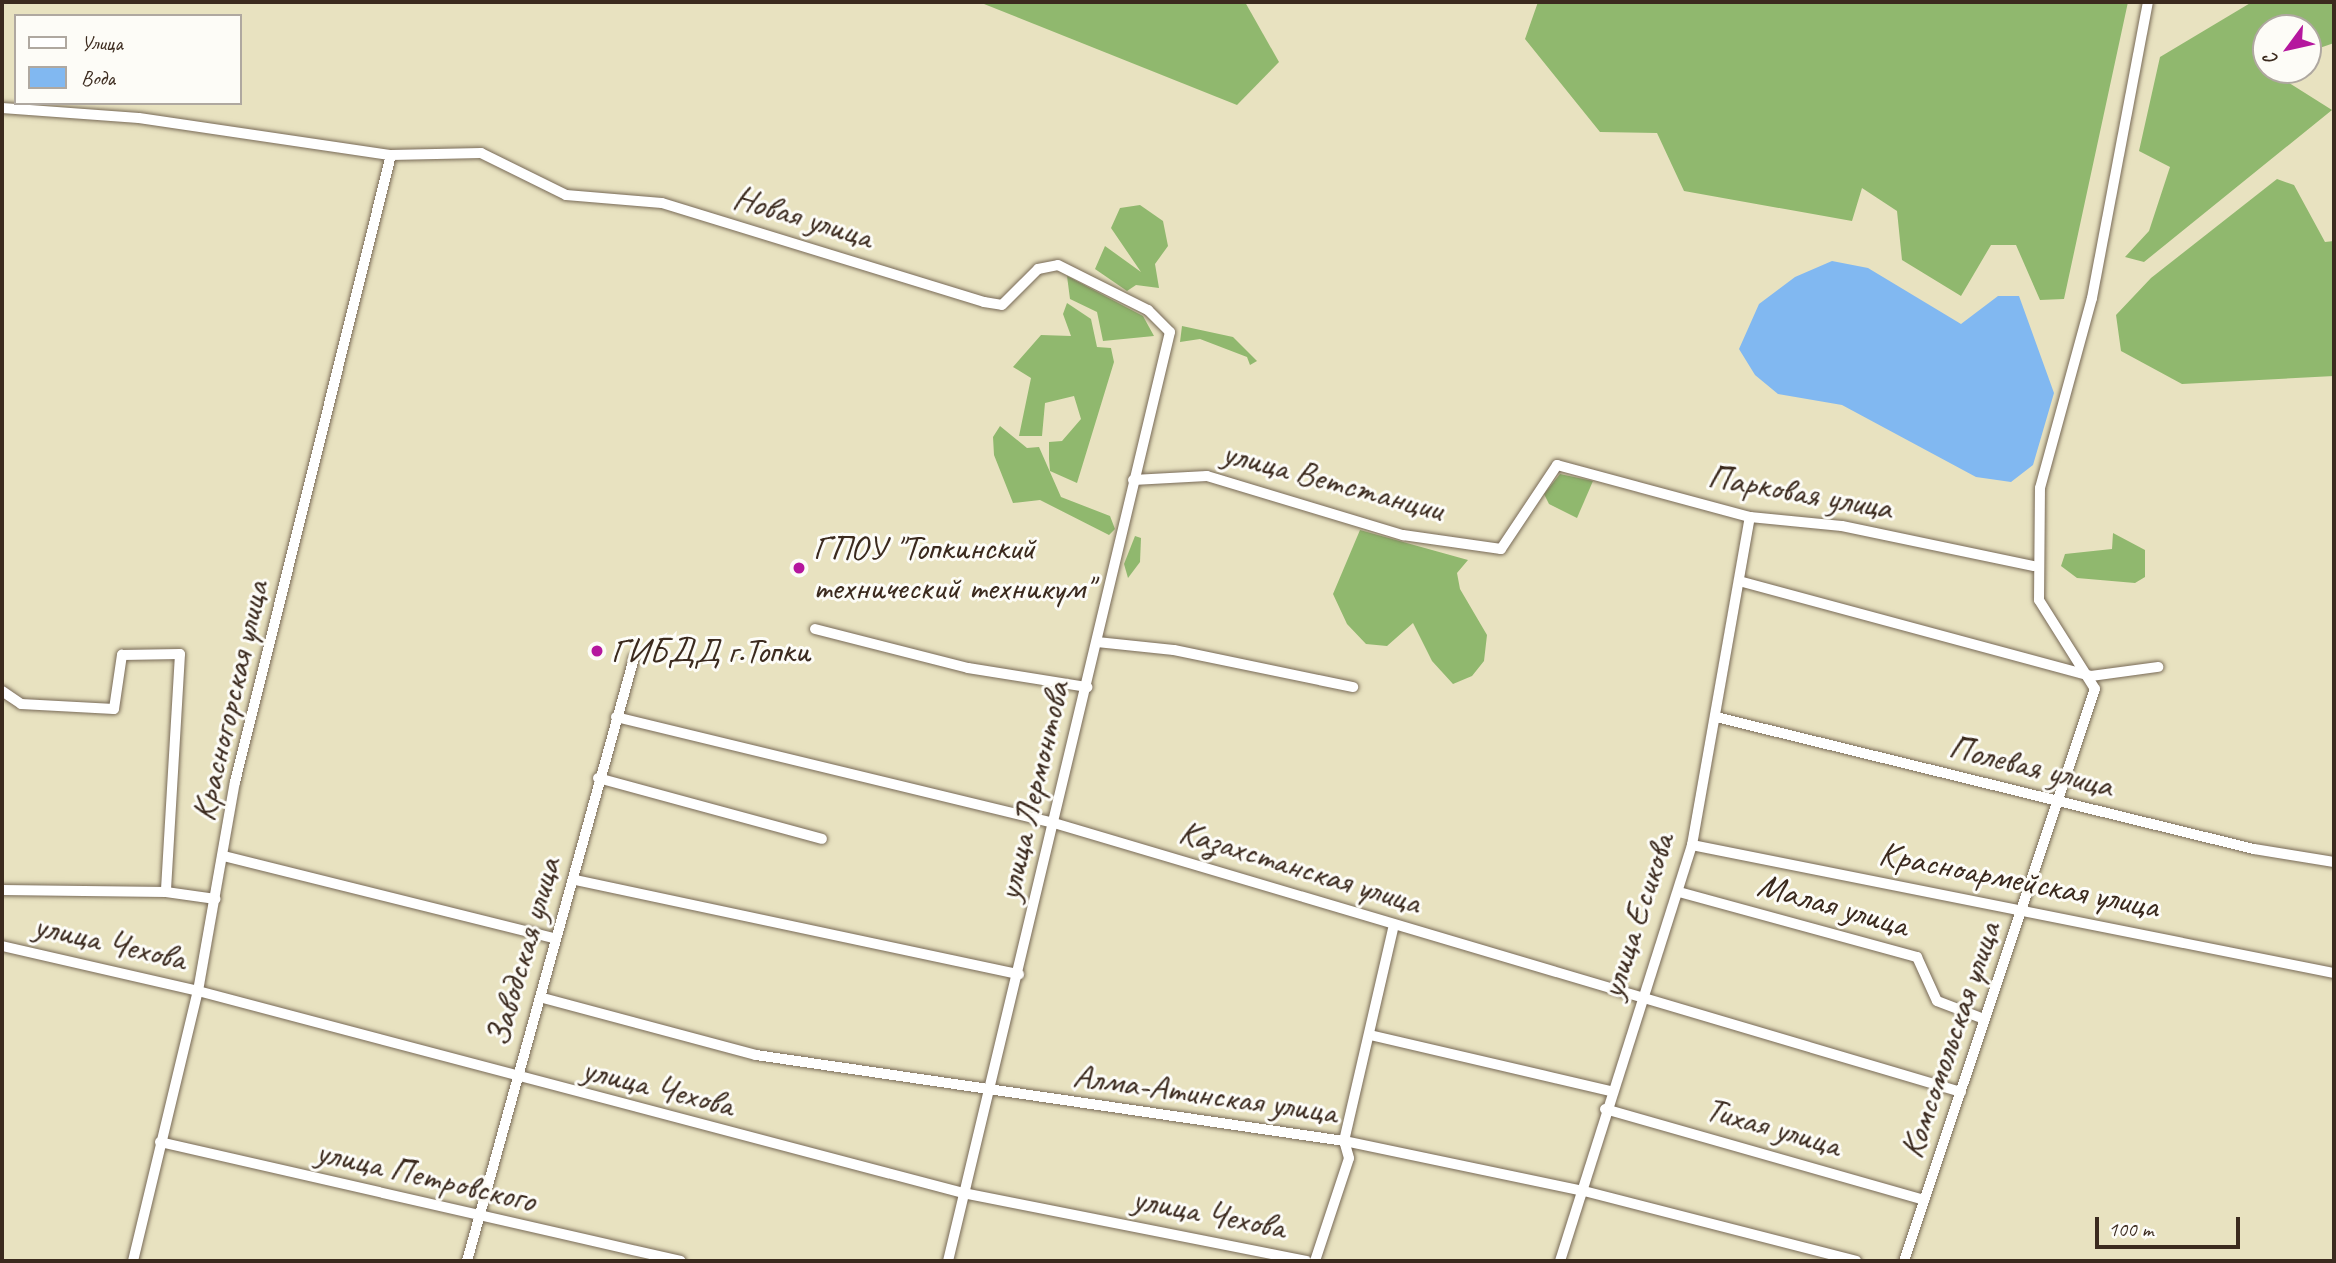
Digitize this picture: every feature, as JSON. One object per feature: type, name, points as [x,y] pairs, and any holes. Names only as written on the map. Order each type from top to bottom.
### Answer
[{"type":"street","points":[[2091,676],[2039,600],[2034,566],[2040,488],[2092,298],[2148,2]]},
{"type":"street","points":[[2,108],[139,118],[391,155]]},
{"type":"street","name":"Новая улица","points":[[391,155],[481,153],[566,195],[662,203],[984,302],[1002,305],[1038,269],[1058,265],[1148,310],[1170,332]]},
{"type":"street","name":"Красногорская улица","points":[[133,1261],[198,991],[235,782],[391,155]]},
{"type":"street","name":"улица Лермонтова","points":[[948,1261],[963,1193],[993,1094],[1133,480],[1170,332]]},
{"type":"street","name":"Парковая улица","points":[[1557,465],[1750,517],[1842,526],[2034,566]]},
{"type":"street","name":"улица Ветстанции","points":[[1133,480],[1208,476],[1403,535],[1501,549],[1557,465]]},
{"type":"street","name":"улица Есикова","points":[[1560,1261],[1584,1191],[1610,1091],[1641,995],[1679,892],[1692,845],[1750,517]]},
{"type":"street","points":[[1739,581],[1902,620],[2091,676],[2158,667]]},
{"type":"street","points":[[815,629],[968,668],[1087,687]]},
{"type":"street","points":[[1097,642],[1200,655],[1353,687]]},
{"type":"street","points":[[2,691],[21,704],[114,709],[122,655],[180,654],[166,892]]},
{"type":"street","name":"Заводская улица","points":[[467,1261],[515,1080],[543,998],[554,938],[575,880],[598,778],[634,657]]},
{"type":"street","name":"Комсомольская улица","points":[[1904,1261],[1984,1019],[2025,909],[2095,689],[2091,676]]},
{"type":"street","name":"Казахстанская улица","points":[[616,717],[1054,823],[1961,1092]]},
{"type":"street","name":"Полевая улица","points":[[1716,717],[2059,802],[2334,862]]},
{"type":"street","points":[[598,778],[822,839]]},
{"type":"street","name":"Красноармейская улица","points":[[1692,845],[2025,909],[2334,973]]},
{"type":"street","points":[[224,856],[554,938]]},
{"type":"street","points":[[575,880],[1019,974]]},
{"type":"street","points":[[2,890],[166,892],[216,899]]},
{"type":"street","name":"Малая улица","points":[[1679,892],[1917,957],[1937,1001],[1984,1019]]},
{"type":"street","points":[[1315,1261],[1349,1158],[1344,1141],[1394,926]]},
{"type":"street","name":"улица Чехова","points":[[2,946],[198,991],[515,1080],[963,1193],[1306,1261]]},
{"type":"street","name":"Алма-Атинская улица","points":[[543,998],[756,1055],[993,1094],[1344,1141],[1584,1191],[1856,1261]]},
{"type":"street","points":[[1370,1035],[1610,1091]]},
{"type":"street","name":"Тихая улица","points":[[1605,1109],[1924,1200]]},
{"type":"street","name":"улица Петровского","points":[[160,1142],[480,1218],[681,1261]]},
{"type":"green space","points":[[979,2],[1245,2],[1279,62],[1237,105]]},
{"type":"green space","points":[[1538,2],[2128,2],[2064,299],[2040,300],[2016,245],[1991,245],[1961,296],[1902,260],[1897,211],[1862,188],[1852,221],[1684,191],[1657,133],[1600,132],[1525,39]]},
{"type":"green space","points":[[2252,2],[2334,2],[2334,43],[2322,47],[2322,14],[2252,14],[2252,84],[2291,84],[2332,110],[2144,262],[2125,257],[2149,231],[2170,167],[2139,151],[2160,57]]},
{"type":"green space","points":[[2277,179],[2294,185],[2325,242],[2334,241],[2334,376],[2182,384],[2121,351],[2116,315],[2151,278]]},
{"type":"green space","points":[[1140,205],[1163,221],[1168,246],[1155,264],[1159,288],[1136,285],[1127,291],[1095,269],[1105,246],[1141,272],[1111,228],[1120,208]]},
{"type":"green space","points":[[1067,276],[1143,316],[1154,336],[1103,341],[1097,312],[1070,299]]},
{"type":"green space","points":[[1067,303],[1091,319],[1097,347],[1111,348],[1114,362],[1077,483],[1050,471],[1049,459],[1049,442],[1062,441],[1081,419],[1074,396],[1045,403],[1042,436],[1019,436],[1031,378],[1013,367],[1041,335],[1071,336],[1063,314]]},
{"type":"green space","points":[[1182,326],[1233,337],[1257,361],[1250,365],[1247,357],[1200,339],[1180,342]]},
{"type":"green space","points":[[1000,426],[1027,448],[1039,447],[1061,497],[1110,516],[1115,529],[1109,535],[1040,500],[1013,503],[994,455],[993,437]]},
{"type":"green space","points":[[1560,474],[1593,481],[1577,518],[1549,504],[1544,494]]},
{"type":"green space","points":[[1360,530],[1468,560],[1457,573],[1460,589],[1487,635],[1484,661],[1472,676],[1453,684],[1432,661],[1413,623],[1387,646],[1366,644],[1347,624],[1333,594]]},
{"type":"green space","points":[[2113,533],[2145,550],[2145,577],[2135,583],[2077,578],[2061,566],[2065,554],[2112,549]]},
{"type":"green space","points":[[1135,536],[1141,538],[1140,562],[1128,578],[1124,564]]},
{"type":"water","points":[[1832,261],[1868,268],[1961,324],[1998,296],[2019,296],[2054,393],[2033,465],[2011,482],[1976,477],[1842,405],[1778,394],[1755,375],[1739,349],[1759,304],[1795,277]]},
{"type":"place","name":"ГПОУ \"Топкинский технический техникум\"","points":[[799,568]]},
{"type":"place","name":"ГИБДД г.Топки","points":[[597,651]]}]
